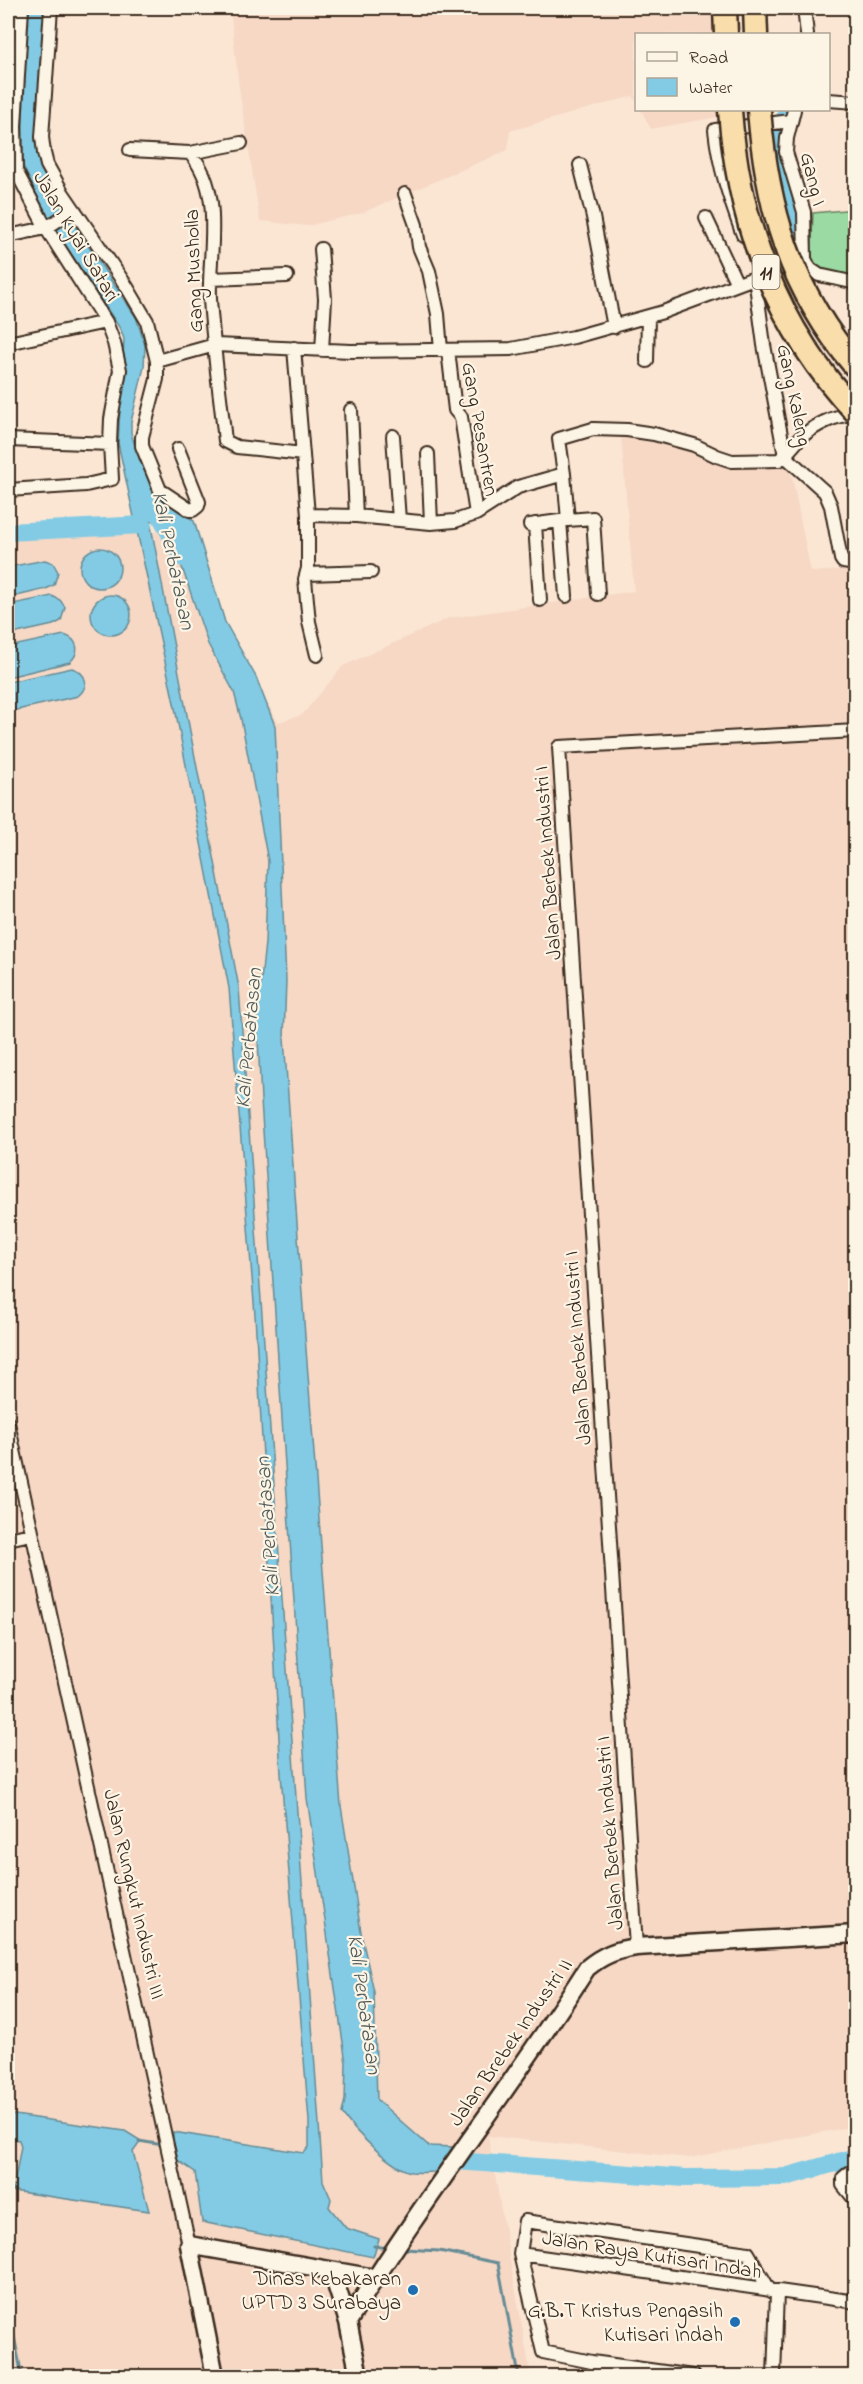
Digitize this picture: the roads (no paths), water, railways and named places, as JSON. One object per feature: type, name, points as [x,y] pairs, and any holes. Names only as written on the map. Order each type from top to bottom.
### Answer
[{"type":"highway","points":[[725,8],[726,33]]},
{"type":"highway","points":[[755,8],[756,33]]},
{"type":"highway","name":"11","points":[[729,111],[742,199],[753,239],[766,273],[777,297],[819,369],[855,413]]},
{"type":"highway","name":"11","points":[[766,116],[762,147],[772,205],[782,242],[797,276],[836,344],[855,367]]},
{"type":"street","name":"Jalan Kyai Satari","points":[[8,490],[86,485],[110,480],[114,476],[110,444],[111,419],[120,370],[106,322],[17,175],[11,126],[22,8]]},
{"type":"street","points":[[51,8],[42,137],[47,165],[71,212],[141,309],[153,341],[157,361],[154,397],[142,437],[142,446],[160,490],[193,510],[199,502],[178,449]]},
{"type":"street","points":[[804,8],[807,33]]},
{"type":"street","points":[[830,100],[855,102]]},
{"type":"street","points":[[766,116],[790,118]]},
{"type":"street","name":"Gang Kaleng","points":[[766,116],[715,130],[718,158],[756,277],[764,345],[785,456],[825,492],[831,506],[841,559],[843,562],[855,564]]},
{"type":"street","name":"Gang I","points":[[790,118],[786,152],[804,212],[805,259]]},
{"type":"street","points":[[130,150],[190,153],[241,143]]},
{"type":"street","name":"Gang Musholla","points":[[190,153],[210,199],[213,226],[210,297],[225,441],[237,447],[303,454]]},
{"type":"street","points":[[580,165],[596,228],[614,327]]},
{"type":"street","name":"Gang Pesantren","points":[[405,194],[416,225],[419,247],[429,271],[455,410],[461,417],[476,514]]},
{"type":"street","points":[[8,236],[48,226],[71,212]]},
{"type":"street","points":[[706,218],[736,284]]},
{"type":"street","points":[[321,249],[325,299],[322,350]]},
{"type":"street","points":[[157,361],[215,345],[322,350],[511,349],[574,337],[648,317],[805,259],[810,269],[819,275],[855,283]]},
{"type":"street","points":[[211,279],[287,276]]},
{"type":"street","points":[[647,361],[648,317]]},
{"type":"street","points":[[8,343],[106,322]]},
{"type":"street","points":[[294,348],[308,515],[305,579],[309,622],[317,655]]},
{"type":"street","points":[[351,410],[356,516]]},
{"type":"street","points":[[566,596],[564,474],[559,439],[593,429],[654,434],[694,445],[732,461],[779,460],[801,437],[817,426],[855,413]]},
{"type":"street","points":[[393,436],[399,520]]},
{"type":"street","points":[[8,440],[110,444]]},
{"type":"street","points":[[428,454],[431,523]]},
{"type":"street","points":[[308,515],[356,516],[431,523],[455,521],[476,514],[518,487],[564,474]]},
{"type":"street","points":[[540,600],[533,524],[564,520],[593,518],[598,594]]},
{"type":"street","points":[[307,574],[371,572]]},
{"type":"street","name":"Jalan Berbek Industri I","points":[[636,1947],[559,747],[855,731]]},
{"type":"street","name":"Jalan Rungkut Industri III","points":[[8,1423],[189,2245],[214,2376]]},
{"type":"street","points":[[8,1539],[31,1534]]},
{"type":"street","name":"Jalan Brebek Industri II","points":[[348,2322],[385,2263],[587,1968],[601,1957],[617,1950],[636,1947],[855,1934]]},
{"type":"street","points":[[855,2171],[843,2178],[843,2185],[855,2201]]},
{"type":"street","name":"Jalan Raya Kutisari Indah","points":[[774,2292],[748,2253],[525,2221],[520,2254],[774,2292],[855,2302]]},
{"type":"street","points":[[189,2245],[375,2278]]},
{"type":"street","points":[[520,2254],[543,2352],[592,2362],[693,2376]]},
{"type":"street","points":[[332,2272],[348,2322],[359,2376]]},
{"type":"street","points":[[774,2292],[774,2376]]},
{"type":"street","points":[[592,2362],[595,2376]]},
{"type":"water","name":"Kali Perbatasan","points":[[28,8],[46,8],[36,137],[41,166],[62,207],[136,317],[145,345],[144,367],[131,422],[131,433],[136,449],[143,469],[168,502],[194,521],[225,622],[256,677],[275,726],[286,980],[284,1038],[341,1806],[362,1938],[374,1992],[377,2100],[429,2146],[453,2147],[435,2172],[411,2172],[393,2163],[363,2138],[342,2113],[345,2100],[346,2063],[307,1798],[261,1100],[257,1018],[265,943],[268,861],[234,692],[208,644],[166,520],[150,521],[239,988],[323,2181],[331,2199],[329,2207],[346,2228],[379,2239],[373,2257],[202,2222],[195,2172],[173,2157],[173,2132],[304,2153],[309,2147],[309,2121],[281,1774],[255,1315],[229,988],[174,703],[118,443],[124,339],[121,330],[49,220],[23,166]]},
{"type":"water","points":[[100,548],[108,549],[114,554],[119,560],[119,576],[114,582],[108,587],[100,588],[92,587],[86,582],[81,576],[80,568],[81,560],[86,554],[92,549]]},
{"type":"water","points":[[45,560],[53,563],[58,572],[54,585],[8,598],[8,567]]},
{"type":"water","points":[[111,595],[125,601],[131,615],[125,629],[111,635],[97,629],[91,615],[97,601]]},
{"type":"water","points":[[52,596],[60,600],[65,607],[61,621],[53,625],[8,635],[8,605]]},
{"type":"water","points":[[64,635],[75,643],[77,650],[70,662],[8,677],[8,647]]},
{"type":"water","points":[[72,668],[81,673],[85,680],[84,688],[78,696],[8,712],[8,682]]},
{"type":"water","points":[[8,2114],[125,2131],[141,2141],[133,2152],[149,2211],[13,2191],[21,2146],[19,2140],[8,2138]]},
{"type":"waterway","points":[[787,111],[777,156],[794,204],[797,237]]},
{"type":"waterway","name":"Kali Perbatasan","points":[[152,500],[183,558]]},
{"type":"waterway","points":[[8,532],[143,525]]},
{"type":"waterway","points":[[139,2141],[163,2145]]},
{"type":"waterway","name":"Kali Perbatasan","points":[[442,2160],[685,2178],[785,2177],[856,2157]]},
{"type":"waterway","points":[[374,2246],[388,2248]]},
{"type":"waterway","points":[[404,2249],[439,2251],[498,2263],[519,2376]]},
{"type":"waterway","points":[[8,2306],[22,2376]]},
{"type":"place","name":"Dinas Kebakaran UPTD 3 Surabaya","points":[[413,2290]]},
{"type":"place","name":"G.B.T Kristus Pengasih Kutisari Indah","points":[[735,2322]]}]
